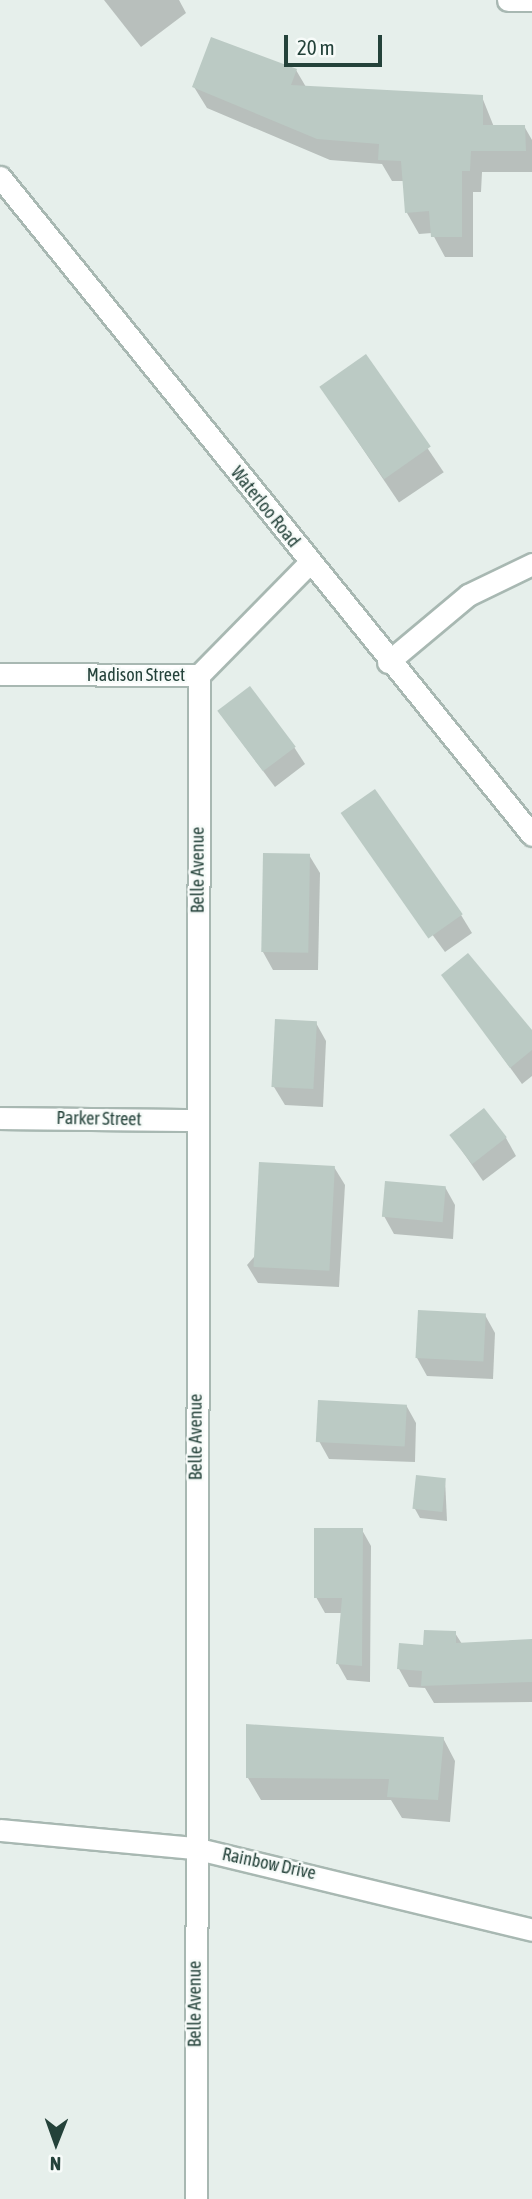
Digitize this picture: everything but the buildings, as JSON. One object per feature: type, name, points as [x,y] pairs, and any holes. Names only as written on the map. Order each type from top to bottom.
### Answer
[{"type":"street","points":[[508,0],[532,0]]},
{"type":"street","name":"Waterloo Road","points":[[0,177],[388,662],[532,835]]},
{"type":"street","name":"Madison Street","points":[[0,674],[199,675],[309,563]]},
{"type":"street","points":[[388,662],[468,596],[532,564]]},
{"type":"street","name":"Belle Avenue","points":[[196,2199],[194,1848],[199,675]]},
{"type":"street","name":"Parker Street","points":[[0,1118],[197,1120]]},
{"type":"street","name":"Rainbow Drive","points":[[0,1830],[194,1848],[532,1930]]}]
